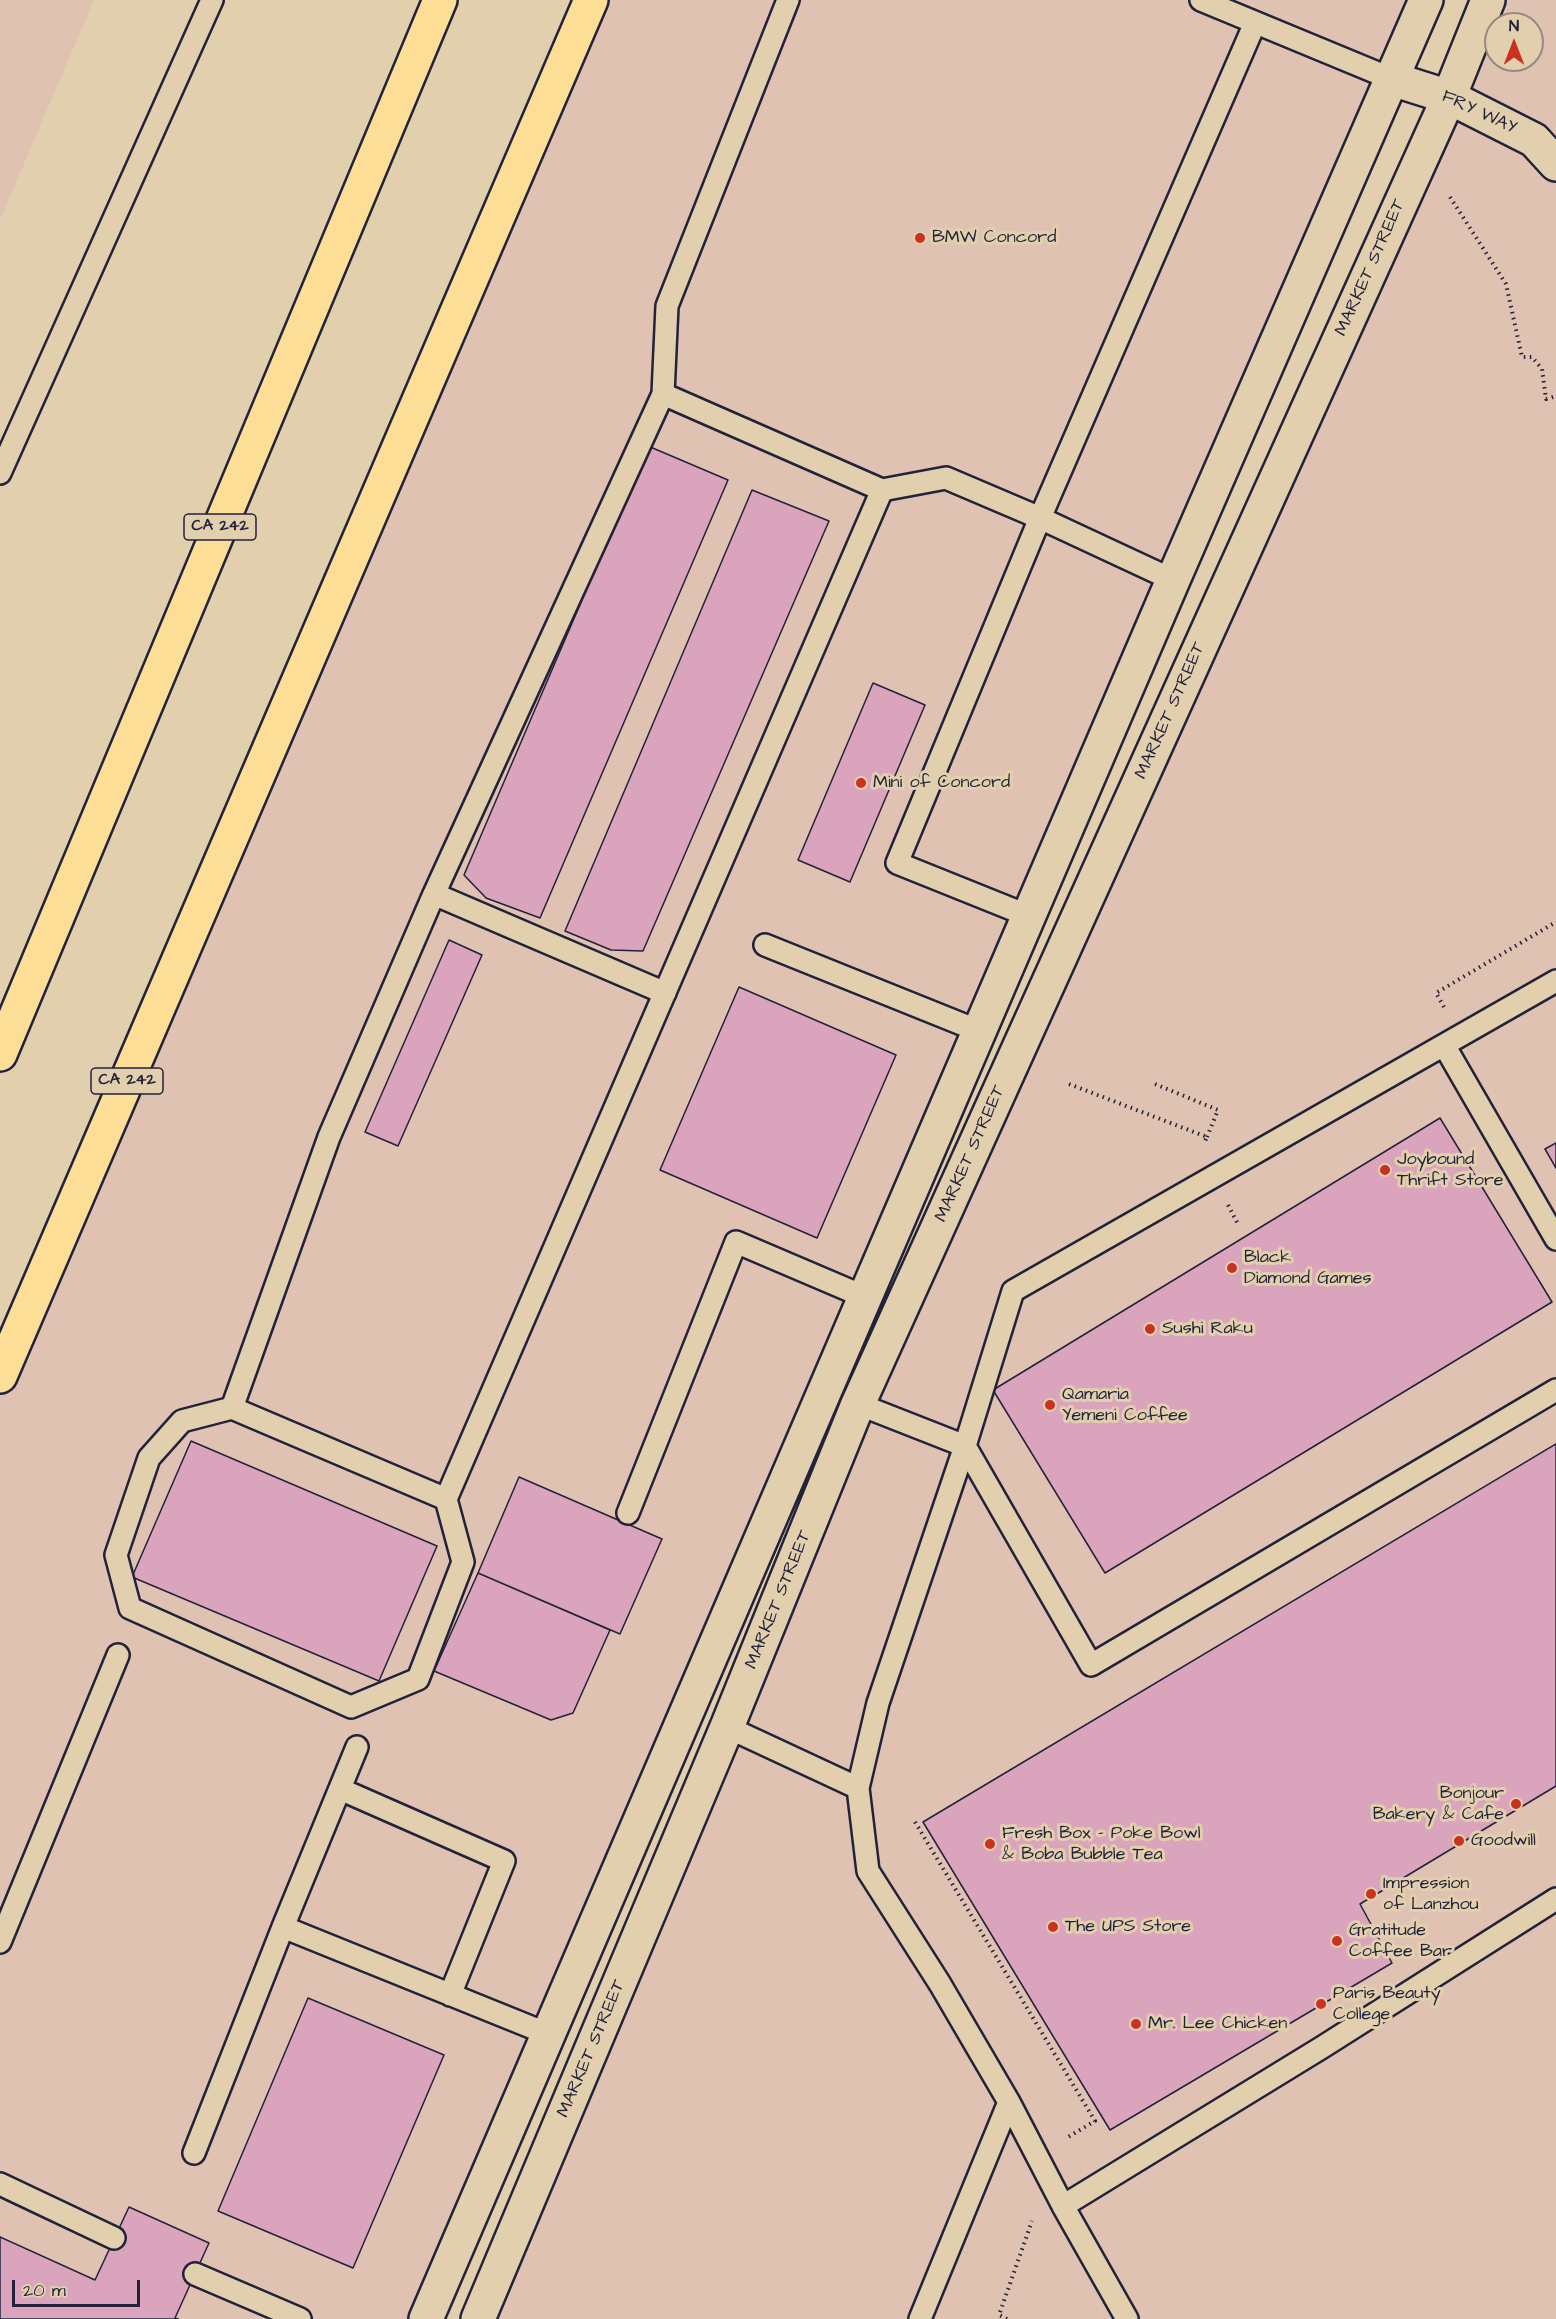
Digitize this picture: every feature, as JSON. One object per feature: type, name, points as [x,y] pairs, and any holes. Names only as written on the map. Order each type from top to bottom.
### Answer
[{"type":"highway","name":"CA 242","points":[[0,1054],[440,0]]},
{"type":"highway","name":"CA 242","points":[[0,1376],[591,0]]},
{"type":"main road","points":[[426,2319],[1173,580],[1426,0]]},
{"type":"main road","name":"MARKET STREET","points":[[478,2319],[727,1727],[858,1404],[1449,97],[1488,0]]},
{"type":"main road","name":"FRY WAY","points":[[1392,79],[1449,97],[1534,140],[1556,164]]},
{"type":"main road","points":[[456,2319],[499,2223],[534,2184]]},
{"type":"lane","points":[[0,473],[212,0]]},
{"type":"lane","points":[[232,1408],[329,1137],[434,894],[663,394],[667,306],[788,0]]},
{"type":"lane","points":[[1201,0],[1392,79]]},
{"type":"lane","points":[[1029,916],[897,862],[1040,518],[1255,23]]},
{"type":"lane","points":[[663,394],[882,490],[946,478],[1040,518],[1173,580]]},
{"type":"lane","points":[[446,1499],[232,1408],[182,1421],[149,1458],[116,1555],[130,1608],[351,1707],[418,1679],[463,1562],[446,1499],[882,490]]},
{"type":"lane","points":[[434,894],[665,993]]},
{"type":"lane","points":[[765,945],[979,1031]]},
{"type":"lane","points":[[1127,2319],[1063,2206],[1009,2102],[940,1984],[868,1871],[858,1788],[878,1703],[965,1446],[1013,1291],[1556,981]]},
{"type":"lane","points":[[1444,1045],[1556,1239]]},
{"type":"lane","points":[[628,1513],[736,1242],[865,1297]]},
{"type":"lane","points":[[858,1404],[965,1446],[1091,1665],[1556,1390]]},
{"type":"lane","points":[[0,1942],[118,1654]]},
{"type":"lane","points":[[727,1727],[858,1788]]},
{"type":"lane","points":[[194,2153],[357,1747]]},
{"type":"lane","points":[[340,1789],[504,1861],[450,1995]]},
{"type":"lane","points":[[1063,2206],[1321,2048],[1556,1899]]},
{"type":"lane","points":[[283,1927],[548,2034]]},
{"type":"lane","points":[[920,2319],[1009,2102]]},
{"type":"lane","points":[[0,2184],[114,2238]]},
{"type":"lane","points":[[195,2274],[300,2319]]},
{"type":"path","points":[[1450,197],[1506,284],[1522,357],[1532,357],[1542,369],[1546,399],[1556,396]]},
{"type":"path","points":[[1069,1084],[1207,1137]]},
{"type":"path","points":[[1155,1084],[1218,1110],[1198,1156],[1239,1226]]},
{"type":"shaded area","points":[[0,0],[94,0],[0,220]]},
{"type":"shaded area","points":[[591,0],[1426,0],[426,2319],[0,2319],[0,1376]]},
{"type":"shaded area","points":[[1488,0],[1556,0],[1556,2319],[478,2319],[727,1727]]},
{"type":"building","points":[[648,446],[728,480],[540,918],[486,898],[464,875]]},
{"type":"building","points":[[752,490],[829,521],[643,951],[611,950],[565,931]]},
{"type":"building","points":[[873,683],[925,705],[850,882],[798,860]]},
{"type":"building","points":[[449,940],[482,955],[398,1146],[365,1132]]},
{"type":"building","points":[[739,987],[896,1055],[817,1238],[660,1170]]},
{"type":"building","points":[[1440,1118],[1552,1302],[1105,1573],[993,1390]]},
{"type":"building","points":[[1556,1143],[1556,1168],[1545,1149]]},
{"type":"building","points":[[191,1441],[437,1546],[379,1681],[132,1577]]},
{"type":"building","points":[[1556,1444],[1556,1786],[1360,1904],[1392,1963],[1110,2130],[923,1822]]},
{"type":"building","points":[[519,1477],[662,1539],[620,1634],[478,1573]]},
{"type":"building","points":[[478,1573],[610,1630],[573,1713],[551,1720],[434,1671]]},
{"type":"building","points":[[308,1998],[444,2055],[353,2268],[218,2211]]},
{"type":"building","points":[[129,2207],[209,2243],[175,2318],[178,2319],[0,2319],[0,2237],[95,2280]]},
{"type":"place","name":"BMW Concord","points":[[920,238]]},
{"type":"place","name":"Mini of Concord","points":[[861,783]]},
{"type":"place","name":"Joybound Thrift Store","points":[[1385,1170]]},
{"type":"place","name":"Black Diamond Games","points":[[1232,1268]]},
{"type":"place","name":"Sushi Raku","points":[[1150,1329]]},
{"type":"place","name":"Qamaria Yemeni Coffee","points":[[1050,1405]]},
{"type":"place","name":"Bonjour Bakery & Cafe","points":[[1516,1804]]},
{"type":"place","name":"Goodwill","points":[[1459,1841]]},
{"type":"place","name":"Fresh Box - Poke Bowl & Boba Bubble Tea","points":[[990,1844]]},
{"type":"place","name":"Impression of Lanzhou","points":[[1371,1894]]},
{"type":"place","name":"The UPS Store","points":[[1053,1927]]},
{"type":"place","name":"Gratitude Coffee Bar","points":[[1337,1941]]},
{"type":"place","name":"Paris Beauty College","points":[[1321,2004]]},
{"type":"place","name":"Mr. Lee Chicken","points":[[1136,2024]]}]
